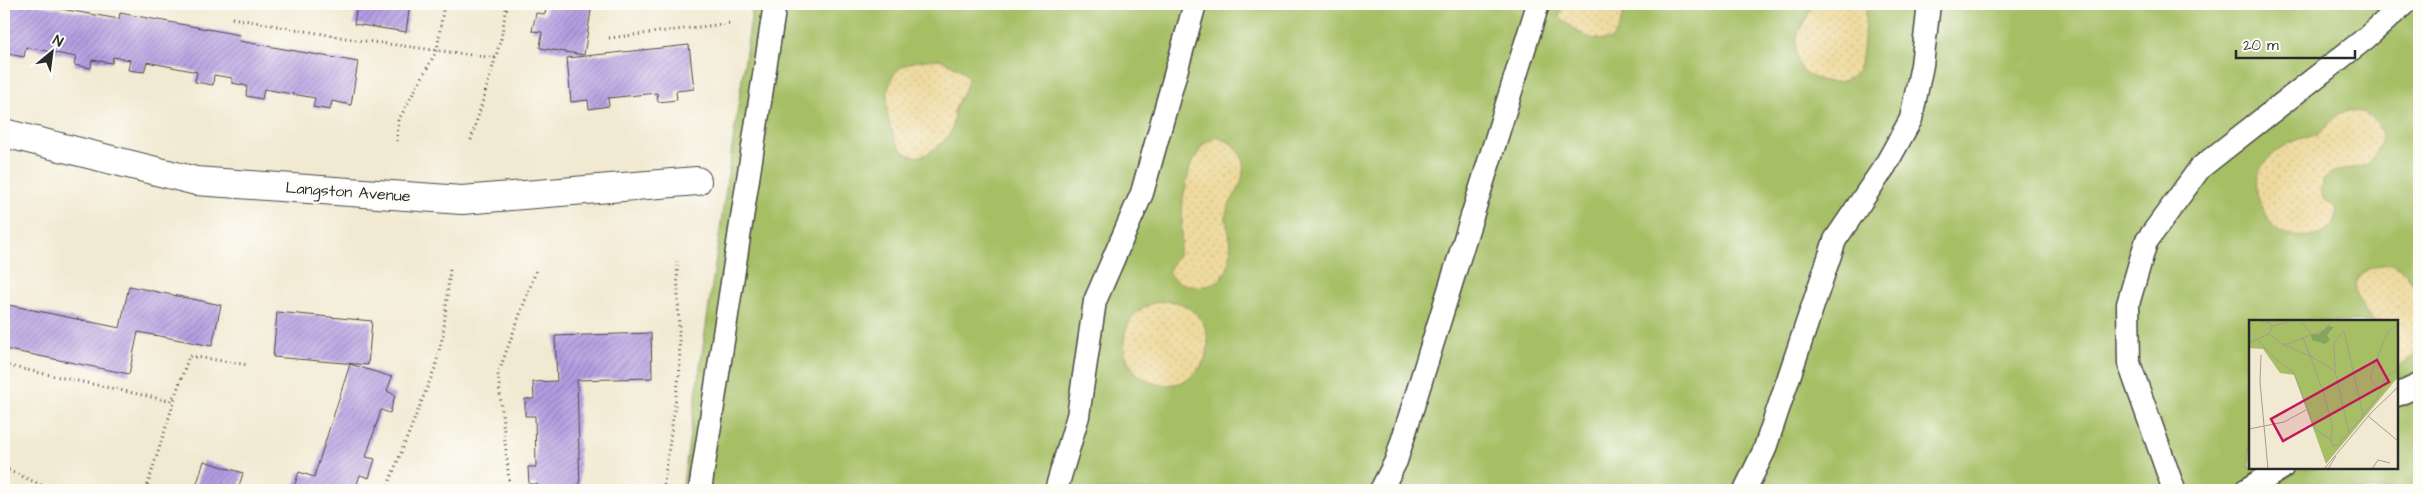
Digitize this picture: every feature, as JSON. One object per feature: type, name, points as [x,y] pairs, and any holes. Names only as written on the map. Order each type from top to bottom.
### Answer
[{"type":"street","name":"Langston Avenue","points":[[4,132],[196,181],[424,198],[462,200],[697,181]]},
{"type":"lane","points":[[700,490],[775,4]]},
{"type":"lane","points":[[1056,490],[1078,416],[1095,301],[1142,193],[1195,4]]},
{"type":"lane","points":[[1380,490],[1396,461],[1538,4]]},
{"type":"lane","points":[[1745,490],[1764,451],[1835,240],[1885,166],[1911,119],[1922,65],[1930,4]]},
{"type":"lane","points":[[2174,490],[2129,363],[2128,304],[2146,242],[2200,168],[2366,38],[2404,4]]},
{"type":"lane","points":[[2398,395],[2419,385]]},
{"type":"lane","points":[[2246,490],[2280,469]]},
{"type":"path","points":[[397,141],[398,121],[437,50],[444,4]]},
{"type":"path","points":[[471,140],[502,39],[507,4]]},
{"type":"path","points":[[232,18],[356,40],[496,58]]},
{"type":"path","points":[[609,38],[732,23]]},
{"type":"path","points":[[663,490],[680,368],[677,260]]},
{"type":"path","points":[[510,490],[498,374],[537,268]]},
{"type":"path","points":[[386,490],[436,368],[443,335],[450,269]]},
{"type":"path","points":[[146,490],[189,356],[249,365]]},
{"type":"path","points":[[4,365],[170,401],[176,393]]},
{"type":"path","points":[[4,468],[52,490]]},
{"type":"green space","points":[[753,4],[2419,4],[2419,490],[682,490]]},
{"type":"sand","points":[[1565,4],[1626,4],[1619,28],[1611,40],[1603,40],[1589,37],[1570,26],[1559,15]]},
{"type":"sand","points":[[1814,4],[1867,4],[1860,63],[1858,69],[1847,80],[1839,82],[1822,81],[1814,78],[1800,67],[1796,52],[1797,38]]},
{"type":"sand","points":[[940,59],[963,71],[968,78],[966,86],[956,105],[952,128],[948,136],[935,148],[921,156],[909,155],[899,146],[892,132],[887,98],[890,83],[901,67],[917,61]]},
{"type":"sand","points":[[2348,110],[2368,116],[2378,125],[2381,137],[2380,145],[2367,165],[2333,172],[2323,179],[2320,192],[2324,199],[2336,208],[2336,218],[2325,231],[2306,236],[2296,236],[2278,231],[2273,227],[2257,194],[2257,181],[2261,169],[2268,158],[2278,150],[2290,143],[2318,135],[2338,114]]},
{"type":"sand","points":[[1216,137],[1232,144],[1241,156],[1243,163],[1242,179],[1226,215],[1231,248],[1230,257],[1225,274],[1220,280],[1204,286],[1193,286],[1179,282],[1168,272],[1178,255],[1181,244],[1183,198],[1190,167],[1203,145]]},
{"type":"sand","points":[[2392,264],[2406,272],[2419,296],[2419,352],[2398,367],[2398,320],[2372,320],[2361,304],[2356,289],[2356,282],[2359,277],[2364,272],[2377,266]]},
{"type":"sand","points":[[1166,301],[1182,304],[1196,313],[1205,327],[1208,343],[1205,359],[1196,373],[1182,382],[1166,385],[1150,382],[1136,373],[1127,359],[1124,343],[1127,327],[1136,313],[1150,304]]},
{"type":"building","points":[[4,4],[32,4],[119,19],[120,13],[240,35],[239,41],[358,62],[351,105],[332,101],[330,110],[313,107],[315,98],[264,89],[262,99],[246,96],[247,86],[232,83],[232,78],[214,75],[213,85],[195,82],[197,72],[147,62],[144,72],[128,70],[130,60],[113,57],[112,63],[92,60],[91,68],[74,65],[76,57],[26,47],[24,57],[8,54],[9,45],[4,44]]},
{"type":"building","points":[[357,4],[410,4],[406,32],[354,24]]},
{"type":"building","points":[[547,4],[592,4],[584,55],[540,48],[542,32],[532,31],[536,13],[545,14]]},
{"type":"building","points":[[689,45],[694,89],[676,91],[677,100],[658,102],[657,93],[608,98],[609,106],[589,109],[588,100],[571,102],[567,58]]},
{"type":"building","points":[[129,286],[221,305],[212,346],[138,332],[129,374],[4,349],[4,304],[120,328]]},
{"type":"building","points":[[277,312],[372,321],[368,365],[273,357]]},
{"type":"building","points":[[651,333],[652,378],[577,380],[580,490],[537,490],[537,484],[529,484],[528,467],[536,467],[535,416],[525,416],[525,399],[534,399],[533,382],[557,381],[555,336]]},
{"type":"building","points":[[350,364],[392,377],[387,391],[395,395],[390,413],[381,410],[366,457],[375,459],[369,478],[360,475],[355,490],[341,486],[340,490],[293,490],[299,472],[314,477]]},
{"type":"building","points":[[204,461],[243,473],[238,490],[195,490]]}]
